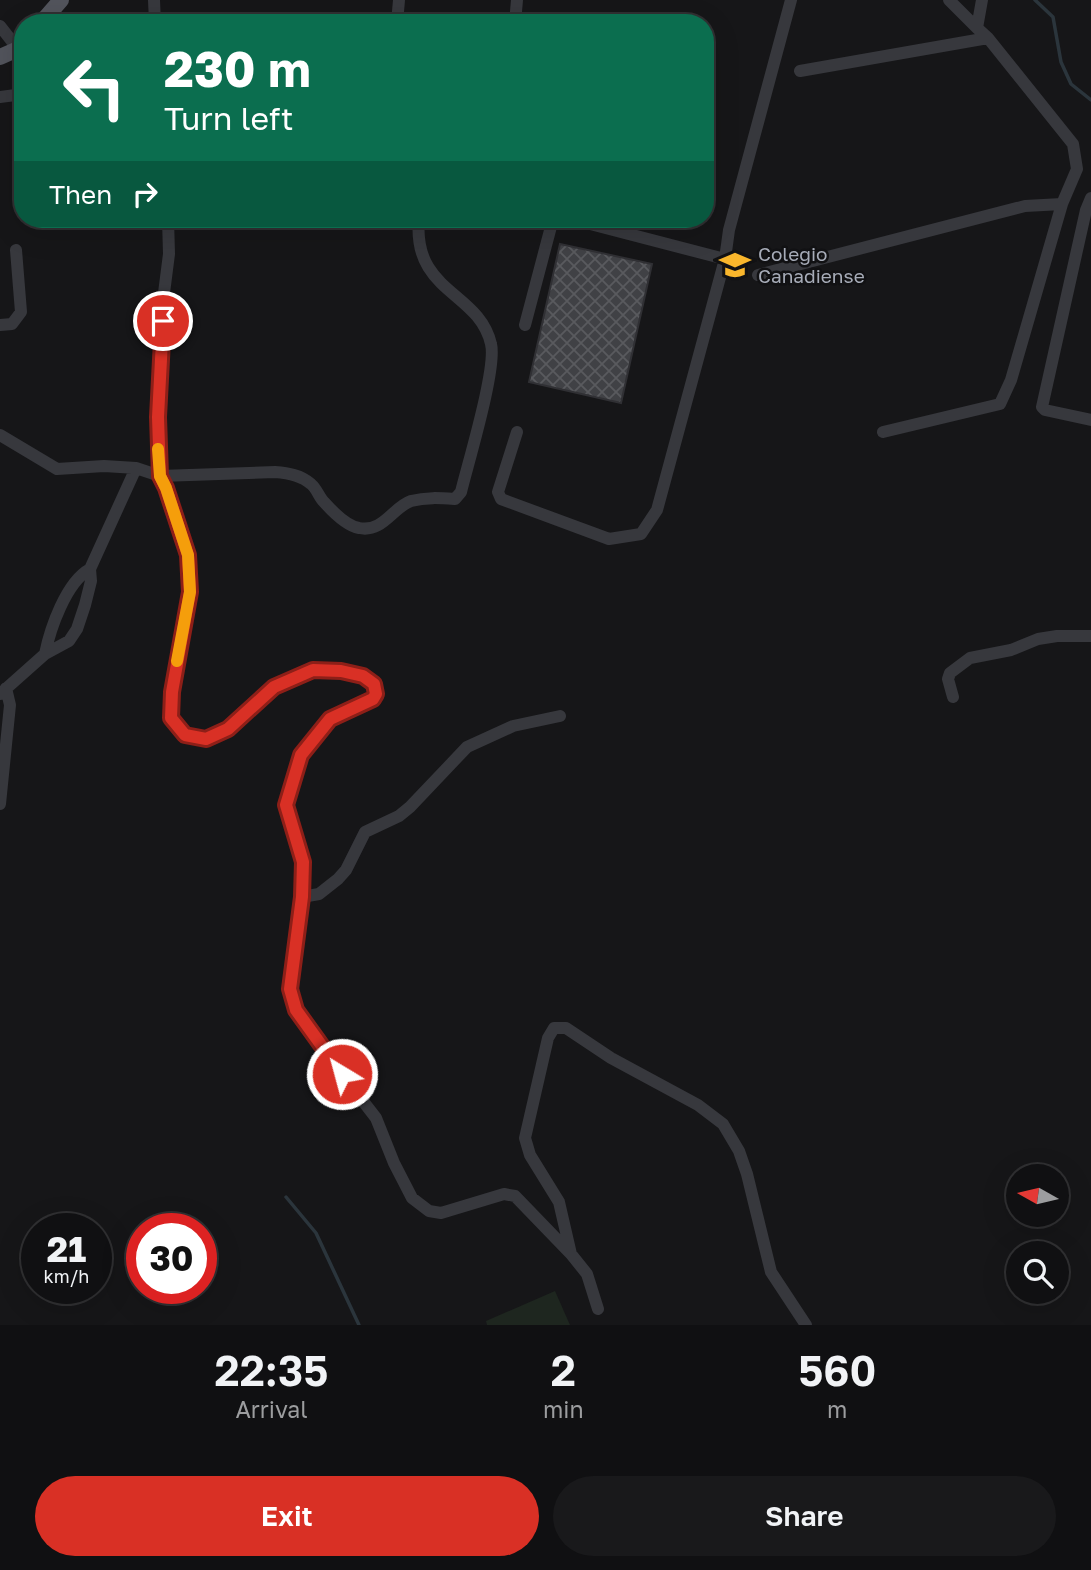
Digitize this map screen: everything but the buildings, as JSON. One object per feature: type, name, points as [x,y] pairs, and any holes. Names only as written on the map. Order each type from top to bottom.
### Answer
[{"type":"main road","points":[[49,14],[61,0]]},
{"type":"street","points":[[517,432],[498,492],[501,499],[609,539],[641,534],[657,510],[725,259],[729,230],[790,0]]},
{"type":"street","points":[[883,432],[1000,404],[1011,380],[1062,204],[1077,169],[1073,144],[988,38],[949,0]]},
{"type":"street","points":[[977,28],[982,0]]},
{"type":"street","points":[[0,26],[14,40]]},
{"type":"street","points":[[800,71],[988,38]]},
{"type":"street","points":[[1091,198],[1042,407],[1045,410],[1091,420]]},
{"type":"street","points":[[758,275],[1025,206],[1062,204]]},
{"type":"street","points":[[168,228],[169,254],[164,293],[158,417],[160,476],[188,555],[190,592],[172,692],[171,718],[185,735],[206,739],[228,729],[274,687],[313,670],[352,673],[363,676],[374,684],[376,694],[373,699],[330,719],[301,755],[290,785],[286,805],[303,862],[302,897],[290,989],[296,1010],[376,1118],[412,1198],[429,1211],[441,1213],[504,1194],[515,1196],[571,1254],[587,1275],[598,1309]]},
{"type":"street","points":[[0,435],[57,468],[136,468],[160,476],[275,471],[290,474],[303,478],[313,486],[323,501],[357,528],[382,524],[408,502],[429,498],[455,499],[461,492],[488,377],[492,346],[484,325],[434,276],[424,260],[417,238],[418,228]]},
{"type":"street","points":[[525,325],[551,228]]},
{"type":"street","points":[[606,228],[725,259]]},
{"type":"street","points":[[0,325],[12,324],[21,312],[16,250]]},
{"type":"street","points":[[0,804],[10,705],[3,691],[45,654],[69,641],[77,629],[91,581],[90,569],[136,468]]},
{"type":"street","points":[[45,654],[49,631],[68,594],[82,573],[90,569]]},
{"type":"street","points":[[953,697],[948,679],[950,673],[970,659],[1011,650],[1038,639],[1091,636]]},
{"type":"street","points":[[302,897],[319,894],[338,879],[346,870],[365,832],[399,816],[410,807],[467,747],[513,726],[560,716]]},
{"type":"street","points":[[571,1254],[559,1202],[530,1155],[526,1138],[548,1038],[554,1028],[566,1028],[611,1058],[698,1105],[723,1124],[739,1151],[747,1174],[771,1272],[806,1325]]},
{"type":"shaded area","points":[[555,1291],[570,1325],[487,1325],[486,1321]]},
{"type":"waterway","points":[[1035,0],[1053,17],[1061,62],[1071,84],[1091,100]]},
{"type":"waterway","points":[[286,1197],[316,1233],[359,1325]]},
{"type":"slow traffic","points":[[158,449],[160,476],[188,555],[190,592],[177,661]]},
{"type":"place","name":"Colegio Canadiense","points":[[735,265]]},
{"type":"route","points":[[163,321],[158,417],[160,476],[188,555],[190,592],[172,692],[171,718],[185,735],[206,739],[228,729],[274,687],[313,670],[341,671],[363,676],[374,684],[376,694],[373,699],[330,719],[301,755],[286,805],[293,836],[303,862],[302,897],[290,989],[296,1010],[342,1074]]}]
